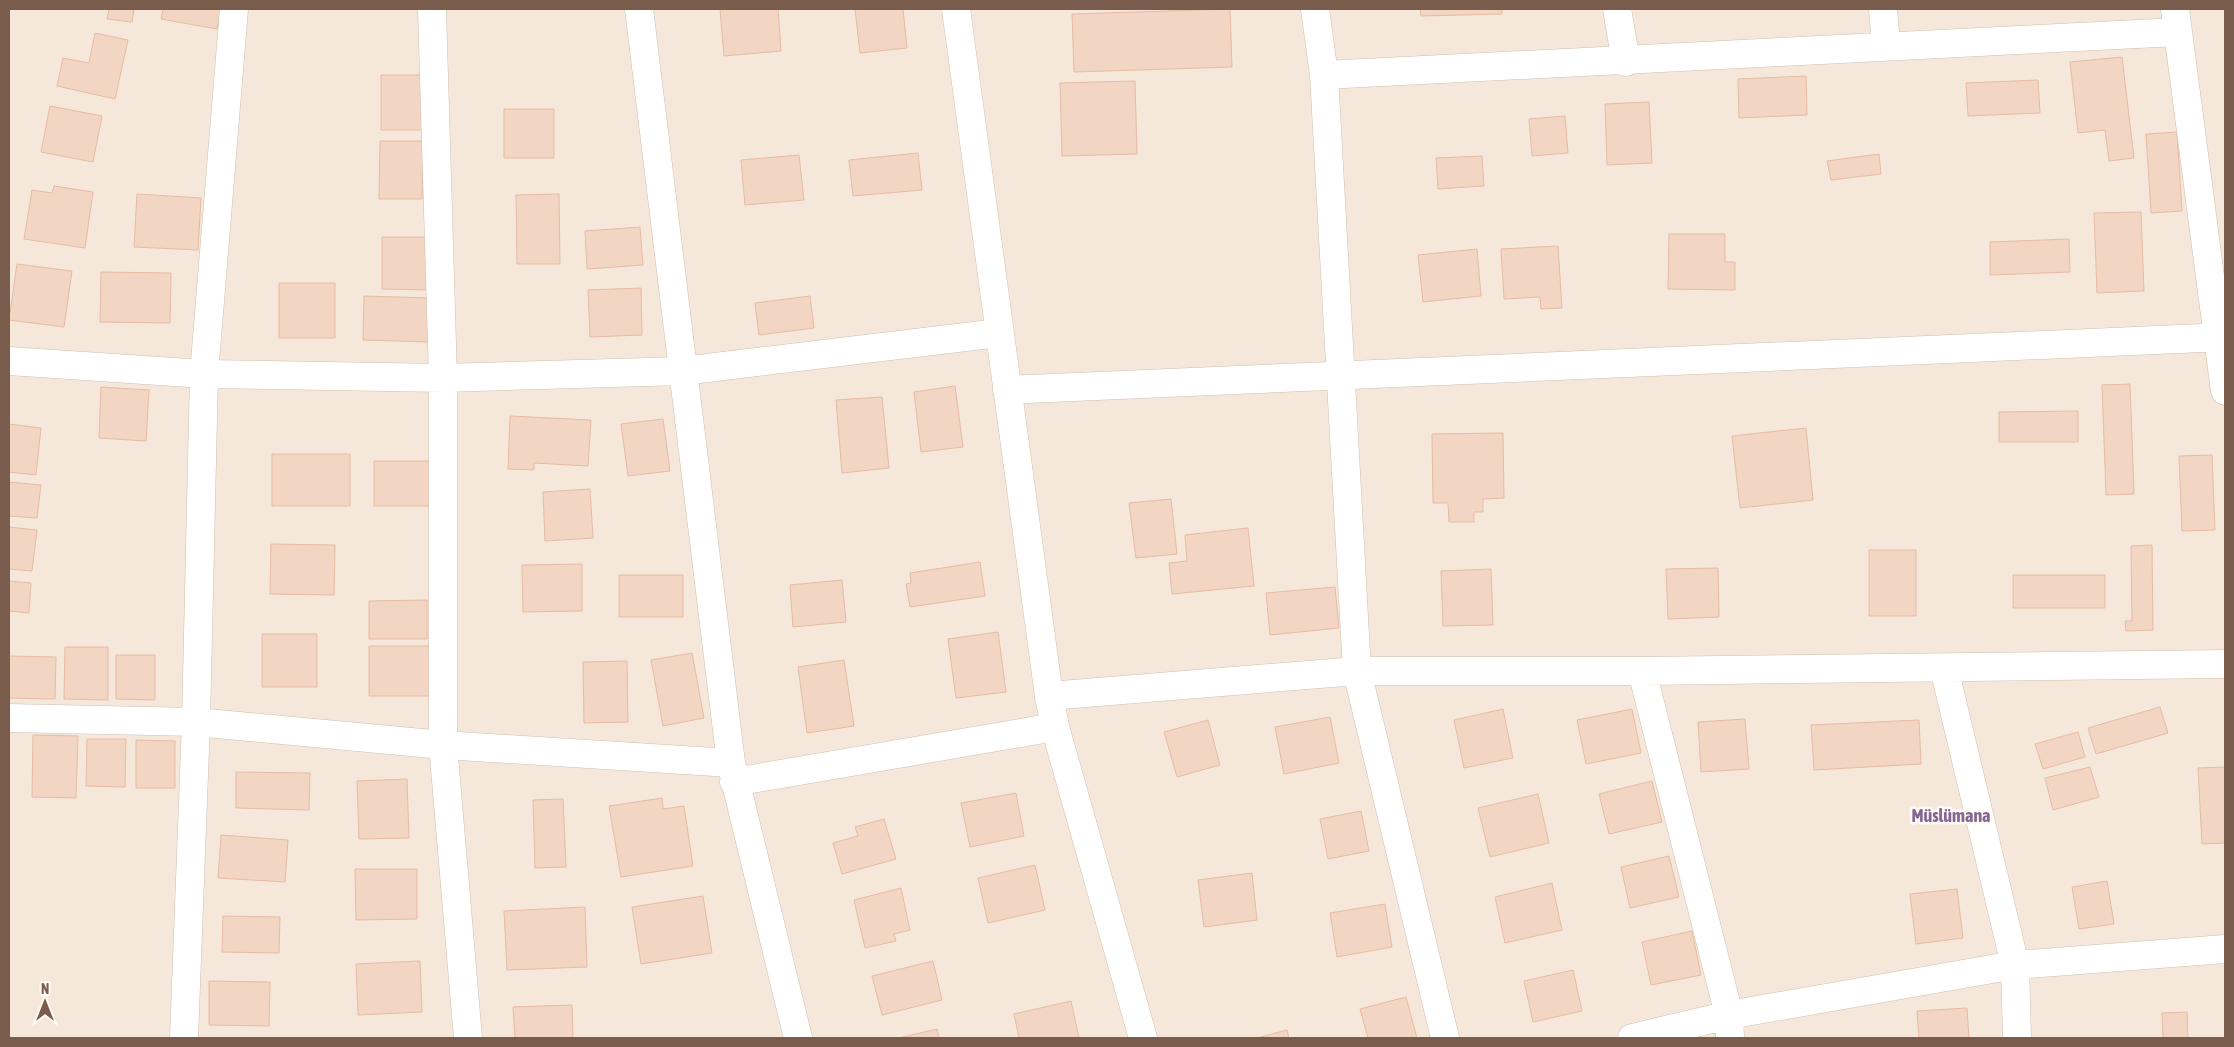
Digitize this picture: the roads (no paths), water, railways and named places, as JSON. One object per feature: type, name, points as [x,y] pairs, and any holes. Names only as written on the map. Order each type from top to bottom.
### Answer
[{"type":"street","points":[[184,1038],[196,722],[204,374],[234,9]]},
{"type":"street","points":[[432,9],[443,378],[443,745],[468,1038]]},
{"type":"street","points":[[639,9],[682,371],[733,772],[798,1038]]},
{"type":"street","points":[[956,9],[1049,696],[1055,727],[1143,1038]]},
{"type":"street","points":[[1315,9],[1324,75],[1357,671],[1445,1038]]},
{"type":"street","points":[[1617,9],[1626,62]]},
{"type":"street","points":[[1883,9],[1886,45]]},
{"type":"street","points":[[1324,75],[1626,62],[1886,45],[2176,20],[2221,337],[2225,391]]},
{"type":"street","points":[[9,361],[204,374],[443,378],[682,371],[999,333]]},
{"type":"street","points":[[1007,390],[2221,337]]},
{"type":"street","points":[[1049,696],[1357,671],[1642,671],[2225,664]]},
{"type":"street","points":[[1944,668],[2015,965],[2017,1038]]},
{"type":"street","points":[[1642,671],[1729,1027]]},
{"type":"street","points":[[9,718],[196,722],[733,772],[1055,727]]},
{"type":"street","points":[[1632,1038],[1729,1027],[2015,965],[2225,949]]},
{"type":"district","name":"Müslümana","points":[[1951,816]]}]
